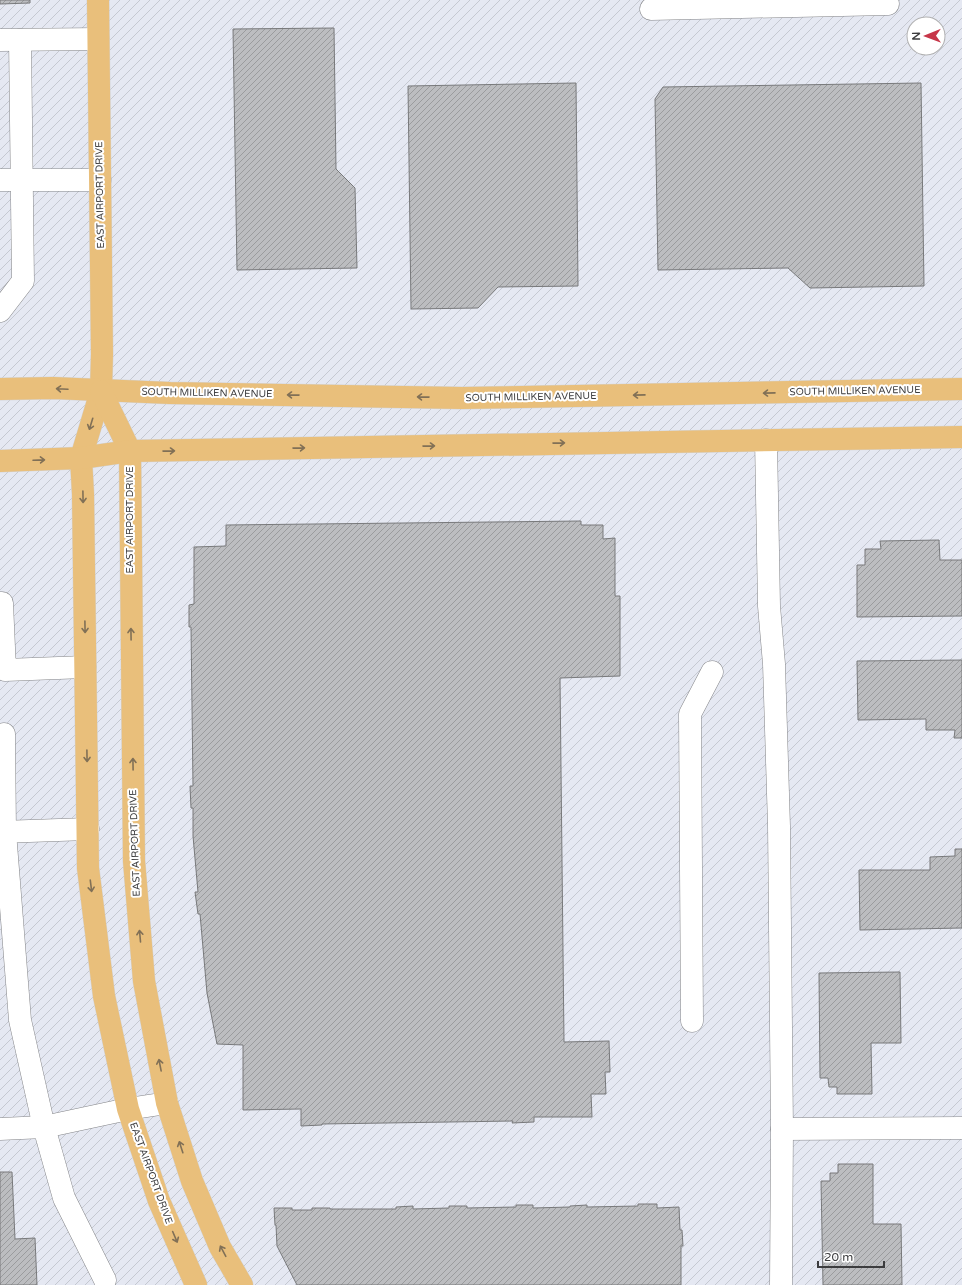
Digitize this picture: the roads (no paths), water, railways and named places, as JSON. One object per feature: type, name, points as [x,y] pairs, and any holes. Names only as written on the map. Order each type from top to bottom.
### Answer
[{"type":"main road","name":"EAST AIRPORT DRIVE","points":[[98,0],[102,350],[101,391],[81,458],[83,494],[88,868],[104,996],[128,1109],[159,1201],[196,1285]]},
{"type":"main road","name":"SOUTH MILLIKEN AVENUE","points":[[0,389],[53,388],[170,393],[462,398],[962,389]]},
{"type":"main road","name":"EAST AIRPORT DRIVE","points":[[101,391],[130,451],[134,861],[144,981],[167,1103],[192,1181],[220,1247],[242,1285]]},
{"type":"main road","points":[[0,461],[81,458],[130,451],[962,437]]},
{"type":"street","points":[[651,9],[888,4]]},
{"type":"street","points":[[0,311],[23,281],[22,180],[10,40],[98,39]]},
{"type":"street","points":[[0,180],[100,180]]},
{"type":"street","points":[[766,440],[769,606],[774,664],[779,826],[782,1129],[781,1285]]},
{"type":"street","points":[[0,603],[2,603],[5,670],[85,666]]},
{"type":"street","points":[[692,1021],[690,714],[712,672]]},
{"type":"street","points":[[4,734],[2,832],[20,1020],[44,1127],[64,1198],[105,1280]]},
{"type":"street","points":[[2,832],[88,829]]},
{"type":"street","points":[[0,1129],[44,1127],[128,1109],[167,1103]]},
{"type":"street","points":[[782,1129],[962,1128]]}]
